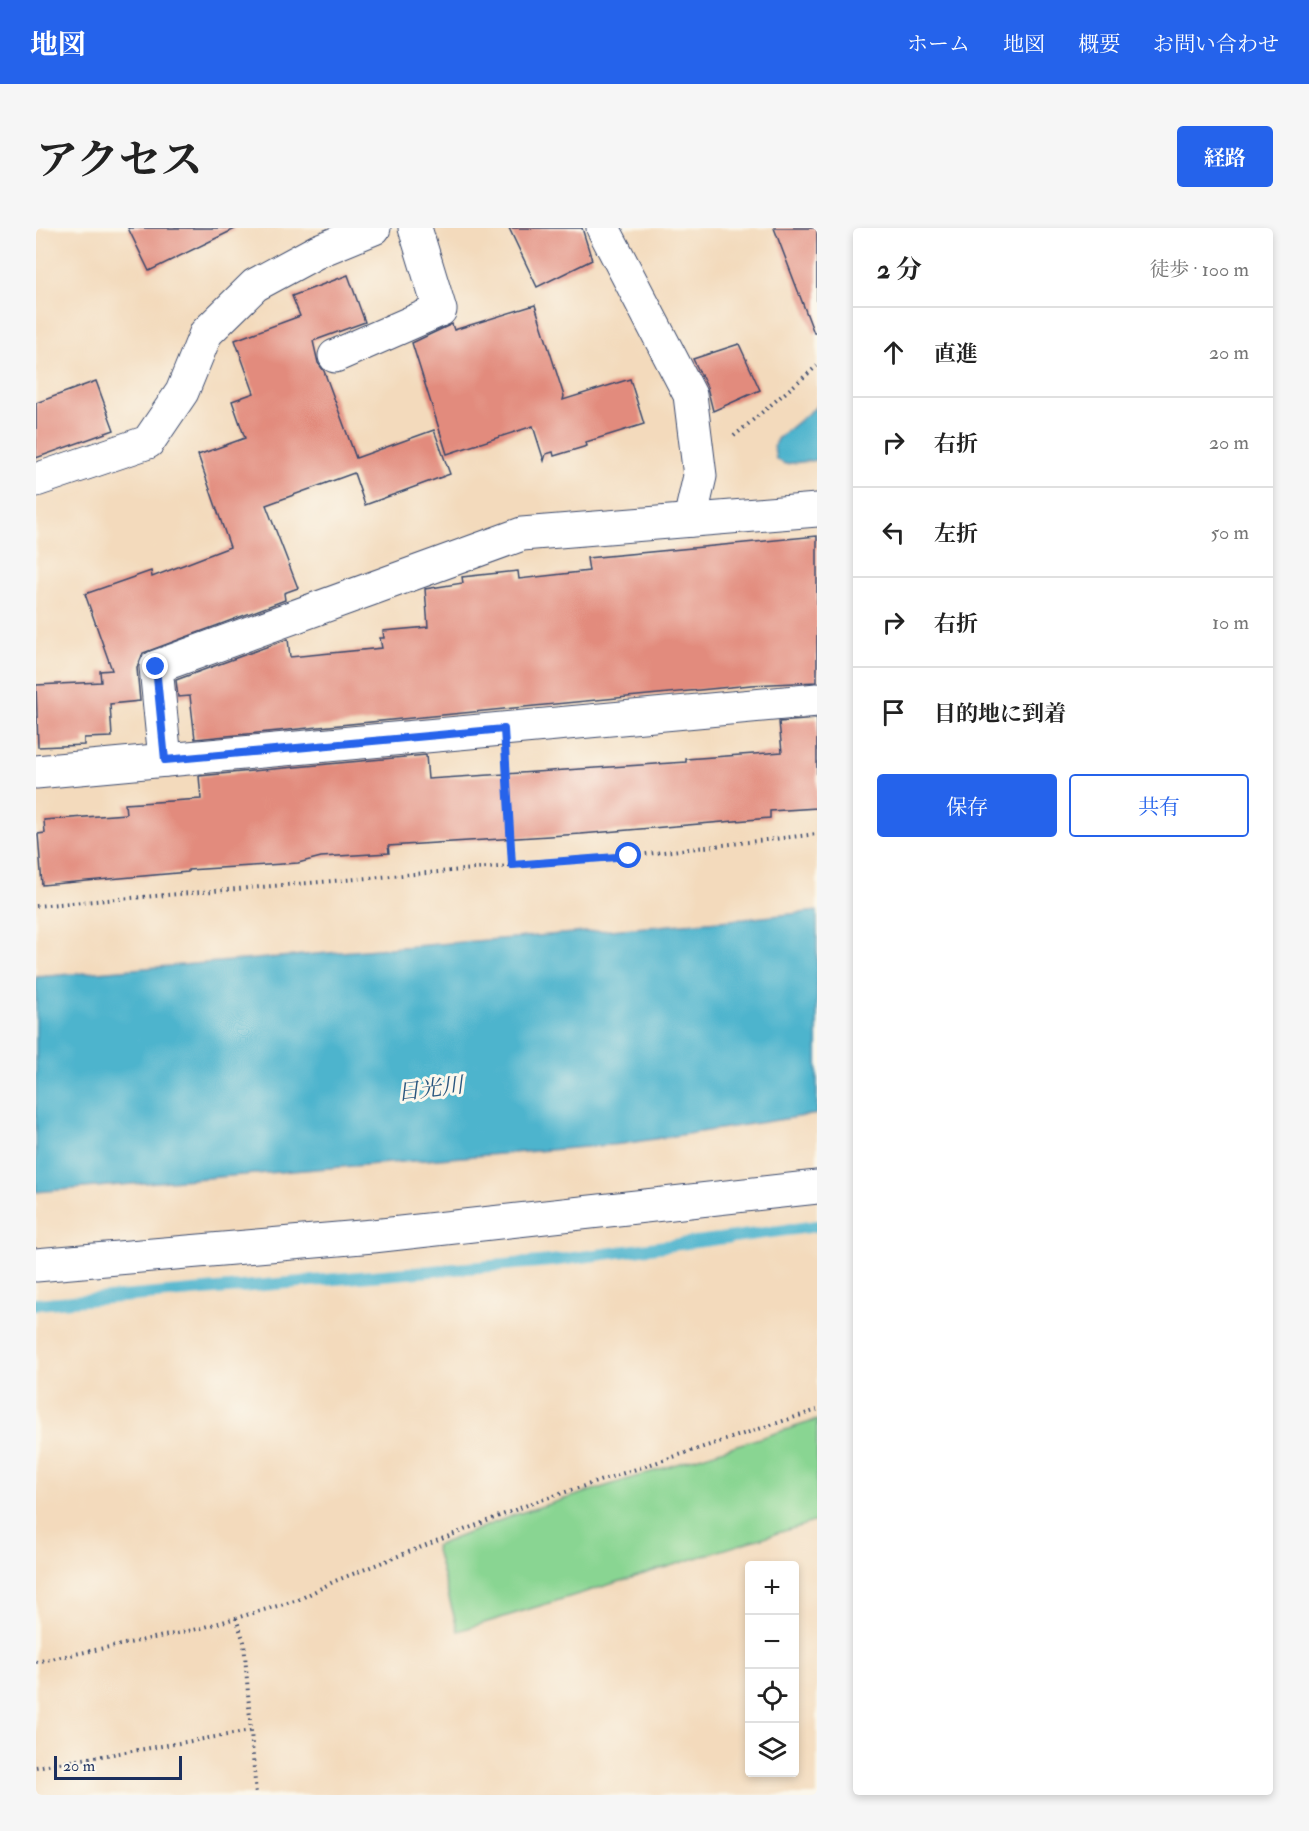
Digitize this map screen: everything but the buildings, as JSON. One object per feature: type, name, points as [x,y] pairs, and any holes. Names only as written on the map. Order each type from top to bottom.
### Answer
[{"type":"street","points":[[36,480],[148,442],[182,392],[206,333],[255,285],[318,251],[374,228]]},
{"type":"street","points":[[335,356],[440,310],[415,228]]},
{"type":"street","points":[[603,228],[690,395],[700,476],[690,520]]},
{"type":"street","points":[[165,760],[156,667],[522,534],[817,510]]},
{"type":"street","points":[[36,772],[817,700]]},
{"type":"street","points":[[36,1266],[373,1236],[817,1186]]},
{"type":"path","points":[[699,465],[817,366]]},
{"type":"path","points":[[504,729],[512,865]]},
{"type":"path","points":[[36,906],[629,856],[817,834]]},
{"type":"path","points":[[36,1662],[198,1629],[298,1600],[335,1581],[535,1502],[817,1410]]},
{"type":"path","points":[[236,1618],[244,1642],[256,1795]]},
{"type":"path","points":[[36,1767],[251,1731]]},
{"type":"green space","points":[[817,1420],[817,1521],[458,1631],[435,1546],[514,1515]]},
{"type":"water","points":[[817,406],[817,460],[785,464],[776,459],[774,447],[777,439]]},
{"type":"water","name":"日光川","points":[[817,911],[817,1114],[622,1144],[36,1192],[36,977],[744,919]]},
{"type":"waterway","points":[[36,1304],[551,1261],[817,1226]]},
{"type":"route","points":[[156,667],[165,760],[504,729],[512,865],[629,856]]}]
